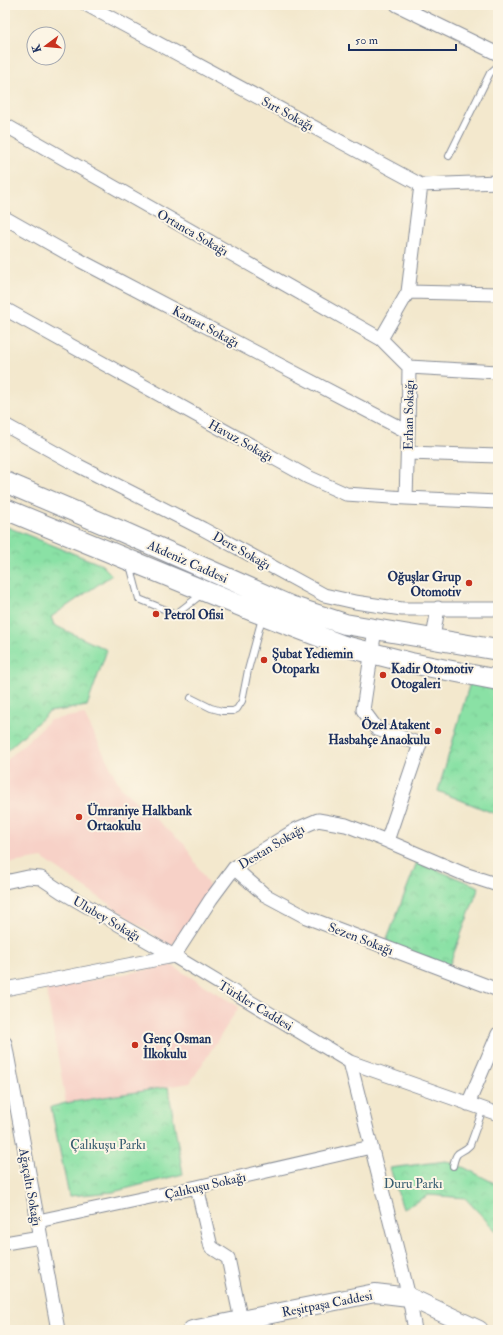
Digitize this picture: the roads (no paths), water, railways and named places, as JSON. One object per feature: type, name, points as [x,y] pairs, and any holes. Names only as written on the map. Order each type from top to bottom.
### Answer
[{"type":"main road","name":"Akdeniz Caddesi","points":[[5,482],[123,532],[290,606],[345,624],[498,650]]},
{"type":"main road","name":"Akdeniz Caddesi","points":[[5,509],[344,646],[411,663],[498,680]]},
{"type":"street","name":"Sırt Sokağı","points":[[87,5],[421,185]]},
{"type":"street","points":[[397,5],[498,54]]},
{"type":"street","name":"Ortanca Sokağı","points":[[5,125],[381,339]]},
{"type":"street","points":[[381,339],[408,292],[421,185],[498,182]]},
{"type":"street","name":"Kanaat Sokağı","points":[[5,218],[81,260],[408,432]]},
{"type":"street","points":[[408,292],[498,294]]},
{"type":"street","name":"Havuz Sokağı","points":[[5,309],[308,477],[346,494],[498,502]]},
{"type":"street","name":"Erhan Sokağı","points":[[381,339],[409,367],[406,498]]},
{"type":"street","points":[[409,367],[498,372]]},
{"type":"street","name":"Dere Sokağı","points":[[5,425],[79,466],[203,529],[324,595],[355,602],[402,609],[498,609]]},
{"type":"street","points":[[408,453],[498,456]]},
{"type":"street","points":[[433,638],[438,608]]},
{"type":"street","points":[[375,629],[363,710],[377,729],[420,744],[387,841]]},
{"type":"street","name":"Destan Sokağı","points":[[174,956],[211,899],[234,868],[297,829],[318,820],[346,825],[464,874],[498,885]]},
{"type":"street","name":"Sezen Sokağı","points":[[234,868],[265,895],[306,917],[498,990]]},
{"type":"street","name":"Ulubey Sokağı","points":[[5,882],[28,877],[41,878],[62,892],[174,956]]},
{"type":"street","points":[[5,989],[174,956]]},
{"type":"street","name":"Türkler Caddesi","points":[[174,956],[350,1062],[498,1114]]},
{"type":"street","points":[[468,1104],[498,1034]]},
{"type":"street","name":"Ağaçaltı Sokağı","points":[[5,1043],[58,1330]]},
{"type":"street","points":[[350,1062],[409,1297],[415,1330]]},
{"type":"street","name":"Çalıkuşu Sokağı","points":[[38,1221],[197,1187],[371,1147]]},
{"type":"street","points":[[197,1187],[211,1248],[228,1258],[241,1320]]},
{"type":"street","points":[[5,1243],[40,1236]]},
{"type":"street","name":"Reşitpaşa Caddesi","points":[[192,1330],[375,1293],[409,1297],[479,1330]]},
{"type":"lane","points":[[449,156],[490,73],[498,66]]},
{"type":"lane","points":[[128,559],[139,599],[151,604],[176,614],[206,591]]},
{"type":"lane","points":[[191,698],[211,708],[222,711],[233,711],[237,709],[242,701],[248,670],[263,614]]},
{"type":"lane","points":[[454,1166],[458,1152],[470,1145],[483,1109]]},
{"type":"place","name":"Oğuşlar Grup Otomotiv","points":[[469,583]]},
{"type":"place","name":"Petrol Ofisi","points":[[156,614]]},
{"type":"place","name":"Şubat Yediemin Otoparkı","points":[[264,660]]},
{"type":"place","name":"Kadir Otomotiv Otogaleri","points":[[383,675]]},
{"type":"place","name":"Özel Atakent Hasbahçe Anaokulu","points":[[438,731]]},
{"type":"place","name":"Ümraniye Halkbank Ortaokulu","points":[[79,817]]},
{"type":"place","name":"Genç Osman İlkokulu","points":[[135,1045]]},
{"type":"park label","name":"Çalıkuşu Parkı","points":[[108,1144]]},
{"type":"park label","name":"Duru Parkı","points":[[413,1183]]}]
